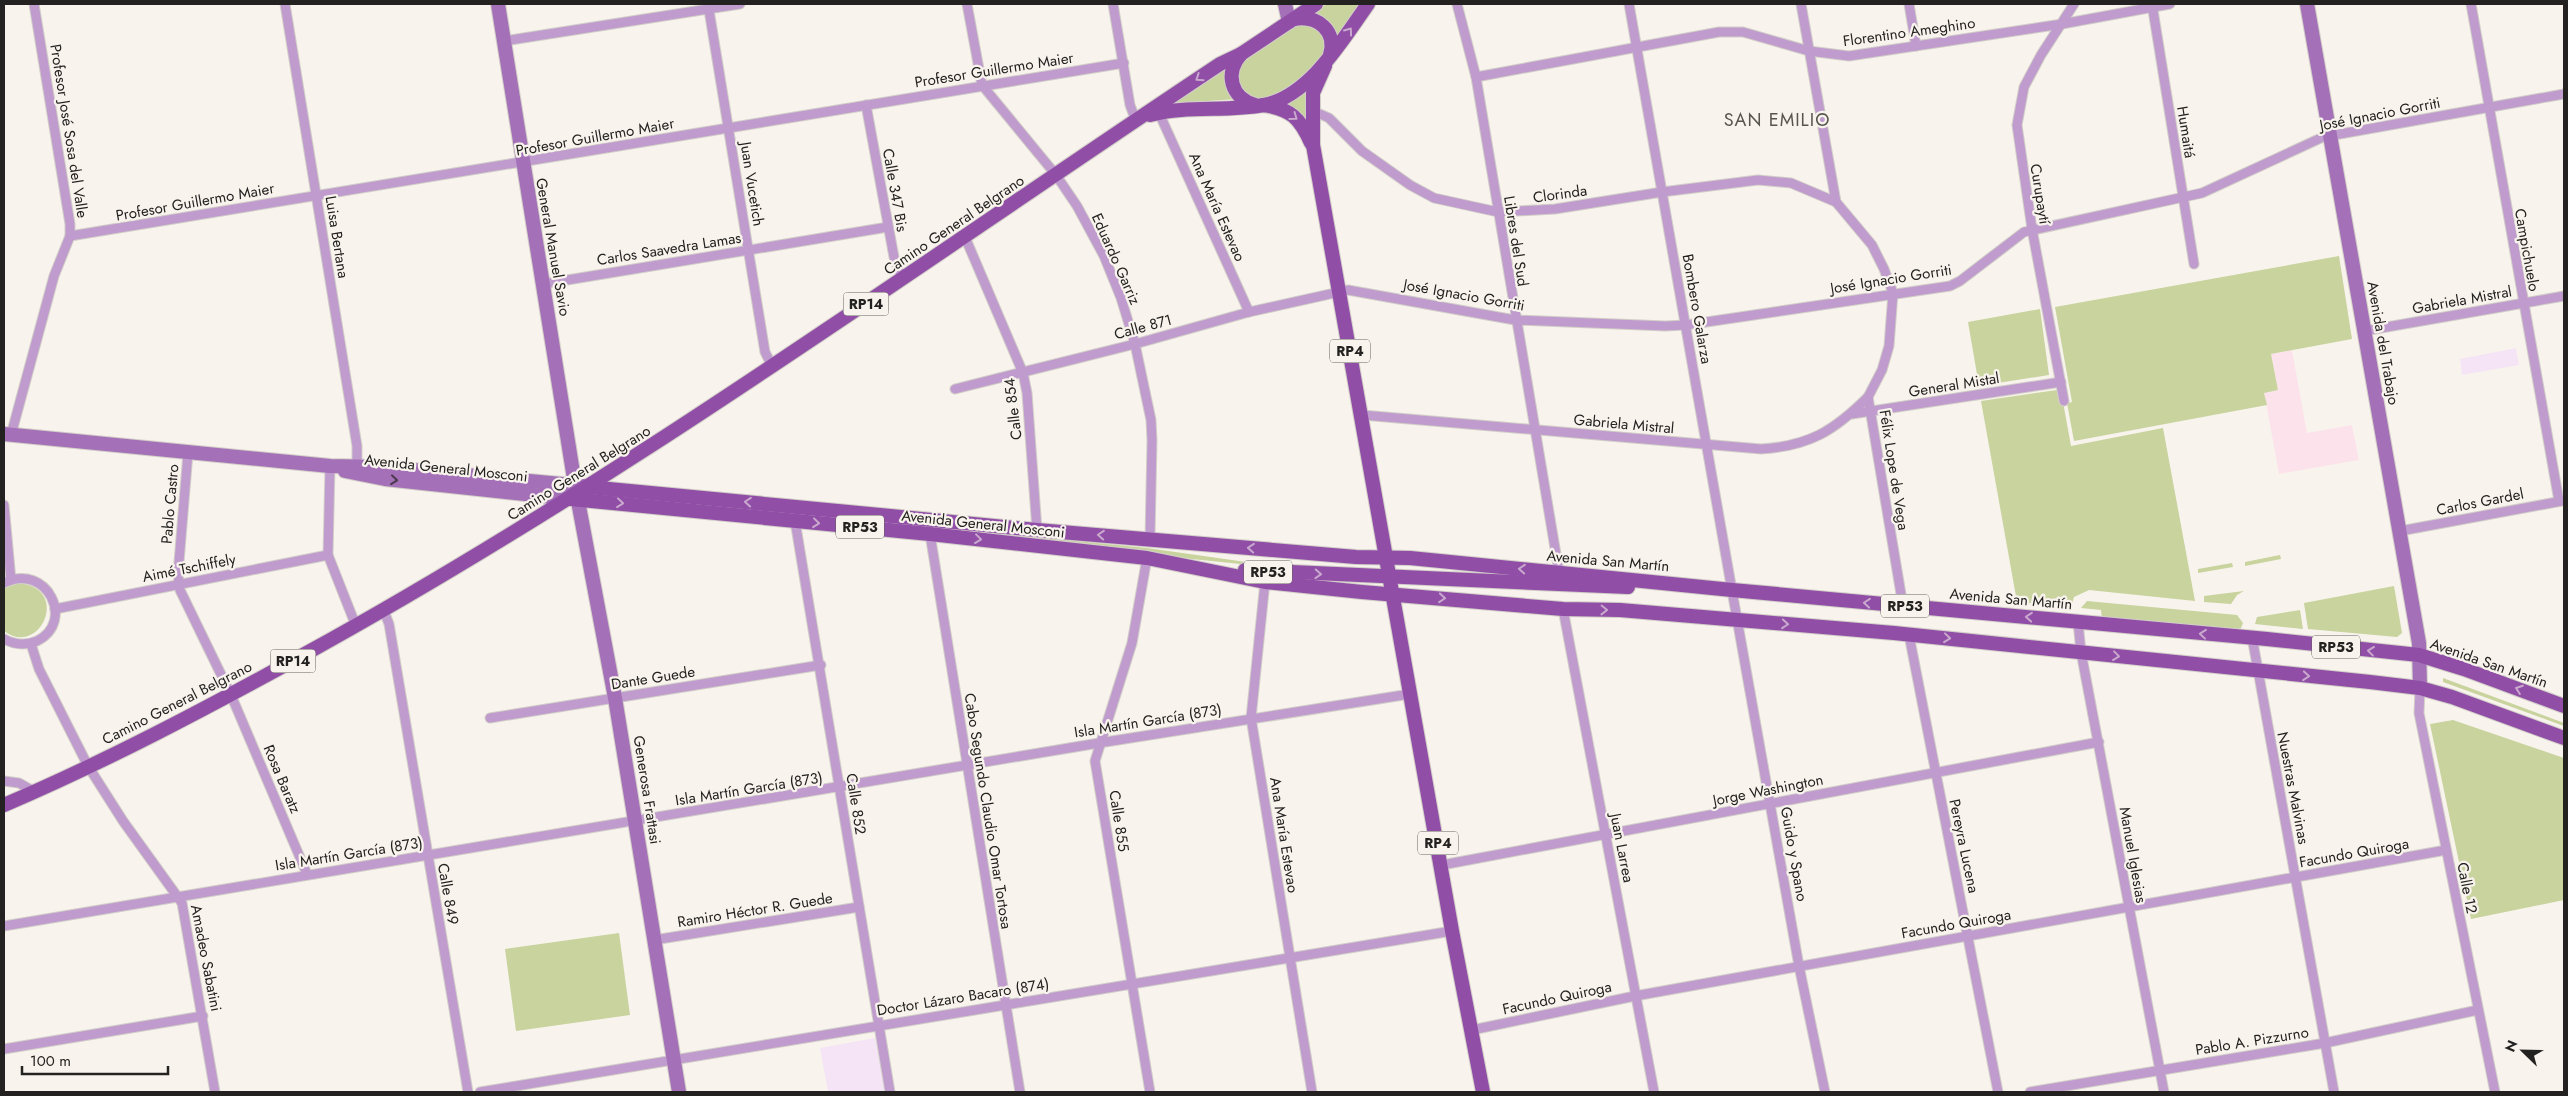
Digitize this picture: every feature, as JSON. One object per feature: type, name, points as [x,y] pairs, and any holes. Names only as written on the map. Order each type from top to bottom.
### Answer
[{"type":"main road","name":"General Manuel Savio","points":[[498,4],[522,163],[578,493]]},
{"type":"main road","points":[[1285,4],[1292,21]]},
{"type":"main road","name":"Camino General Belgrano","points":[[4,805],[35,792],[231,695],[384,611],[578,493],[772,366],[1220,64],[1241,54],[1316,4]]},
{"type":"main road","name":"Camino General Belgrano","points":[[1139,120],[1159,113],[1186,108],[1259,105],[1287,94],[1327,62],[1368,4]]},
{"type":"main road","name":"Avenida del Trabajo","points":[[2307,4],[2400,531],[2419,656],[2420,688]]},
{"type":"main road","name":"RP4","points":[[1292,21],[1309,18],[1326,28],[1332,41],[1327,62],[1315,88],[1313,146],[1442,865],[1452,930],[1483,1092]]},
{"type":"main road","name":"RP4","points":[[1241,54],[1232,71],[1232,86],[1238,97],[1259,105],[1281,109],[1298,118],[1313,146]]},
{"type":"main road","name":"Avenida General Mosconi","points":[[7,434],[578,493],[1150,538],[1337,555],[1387,557]]},
{"type":"main road","name":"Avenida General Mosconi","points":[[578,493],[795,521],[1147,558],[1265,582],[1393,595]]},
{"type":"main road","name":"Generosa Frattasi","points":[[578,493],[615,698],[679,1092]]},
{"type":"main road","name":"Avenida San Martín","points":[[1387,557],[2252,637],[2419,656],[2464,669],[2564,706]]},
{"type":"main road","name":"RP53","points":[[1147,558],[1254,571],[1428,576],[1646,588],[1710,587]]},
{"type":"main road","name":"RP53","points":[[1393,595],[1563,609],[1620,610],[1736,619],[2081,652],[2420,688],[2452,697],[2564,738]]},
{"type":"street","name":"Profesor José Sosa del Valle","points":[[7,434],[54,276],[70,236],[70,224],[34,4]]},
{"type":"street","name":"Luisa Bertana","points":[[285,4],[357,446],[356,470]]},
{"type":"street","points":[[504,41],[708,6],[740,4]]},
{"type":"street","points":[[967,4],[982,85]]},
{"type":"street","points":[[1113,4],[1130,105],[1139,120]]},
{"type":"street","name":"Libres del Sud","points":[[1457,4],[1476,77],[1515,320],[1537,430],[1559,572]]},
{"type":"street","name":"Bombero Galarza","points":[[1629,4],[1708,446],[1736,619]]},
{"type":"street","name":"Félix Lope de Vega","points":[[1801,4],[1836,202],[1872,245],[1893,293],[1889,346],[1882,370],[1868,398],[1903,606]]},
{"type":"street","points":[[1909,4],[1916,46]]},
{"type":"street","name":"Curupaytí","points":[[2064,401],[2032,229],[2018,136],[2018,113],[2024,87],[2031,72],[2074,4]]},
{"type":"street","name":"Florentino Ameghino","points":[[1476,77],[1719,32],[1742,32],[1809,51],[1849,56],[2062,24],[2170,4]]},
{"type":"street","name":"Campichuelo","points":[[2470,4],[2523,304],[2561,501]]},
{"type":"street","name":"Juan Vucetich","points":[[708,6],[765,352],[772,366]]},
{"type":"street","name":"Humaitá","points":[[2152,6],[2194,264]]},
{"type":"street","name":"Profesor Guillermo Maier","points":[[70,236],[1124,63]]},
{"type":"street","name":"Eduardo Garriz","points":[[982,85],[1056,175],[1088,224],[1104,256],[1121,298],[1135,344],[1148,404],[1152,440],[1150,538]]},
{"type":"street","name":"José Ignacio Gorriti","points":[[1339,291],[1355,290],[1515,320],[1686,325],[1950,286],[1960,281],[2017,236],[2032,229],[2183,199],[2202,193],[2330,136],[2564,94]]},
{"type":"street","name":"Calle 347 Bis","points":[[866,105],[894,257],[902,279]]},
{"type":"street","name":"Clorinda","points":[[1313,111],[1328,118],[1362,151],[1410,185],[1434,198],[1463,206],[1498,212],[1555,209],[1662,192],[1758,180],[1774,180],[1806,189],[1836,202]]},
{"type":"street","name":"Ana María Estevao","points":[[1159,113],[1249,312]]},
{"type":"street","name":"Carlos Saavedra Lamas","points":[[543,284],[888,227]]},
{"type":"street","name":"Calle 854","points":[[965,237],[1023,373],[1027,393],[1037,530]]},
{"type":"street","name":"Calle 871","points":[[955,389],[1135,344],[1249,312],[1339,291]]},
{"type":"street","name":"Gabriela Mistral","points":[[2364,331],[2564,296]]},
{"type":"street","name":"General Mistal","points":[[1852,414],[2061,382]]},
{"type":"street","name":"Gabriela Mistral","points":[[1362,415],[1708,446],[1761,449],[1784,448],[1808,441],[1829,431],[1852,414],[1868,398]]},
{"type":"street","name":"Pablo Castro","points":[[188,452],[178,584],[231,695]]},
{"type":"street","points":[[330,466],[331,526],[328,555],[356,626]]},
{"type":"street","name":"Carlos Gardel","points":[[2400,531],[2561,501]]},
{"type":"street","points":[[4,505],[7,582],[21,578],[40,583],[50,594],[55,609],[54,620],[49,631],[41,639],[31,644],[20,645],[4,639]]},
{"type":"street","name":"Calle 852","points":[[795,521],[890,1092]]},
{"type":"street","name":"Cabo Segundo Claudio Omar Tortosa","points":[[930,534],[1020,1092]]},
{"type":"street","name":"Aimé Tschiffely","points":[[55,609],[328,555]]},
{"type":"street","name":"Calle 855","points":[[1147,558],[1132,643],[1116,700],[1099,743],[1095,761],[1150,1092]]},
{"type":"street","name":"Ana María Estevao","points":[[1265,582],[1251,718],[1312,1092]]},
{"type":"street","name":"Juan Larrea","points":[[1563,609],[1654,1092]]},
{"type":"street","name":"Calle 849","points":[[384,611],[389,624],[468,1092]]},
{"type":"street","name":"Guido y Spano","points":[[1736,619],[1772,804],[1799,966],[1825,1092]]},
{"type":"street","name":"Manuel Iglesias","points":[[2078,622],[2081,652],[2164,1092]]},
{"type":"street","name":"Pereyra Lucena","points":[[1909,635],[1998,1092]]},
{"type":"street","name":"Nuestras Malvinas","points":[[2252,637],[2334,1092]]},
{"type":"street","points":[[31,644],[39,669],[88,766]]},
{"type":"street","name":"Dante Guede","points":[[490,718],[820,665]]},
{"type":"street","name":"Calle 12","points":[[2420,688],[2419,713],[2495,1092]]},
{"type":"street","name":"Isla Martín García (873)","points":[[4,926],[179,898],[307,874],[840,788],[1099,743],[1410,694]]},
{"type":"street","name":"Rosa Baratz","points":[[231,695],[307,874]]},
{"type":"street","name":"Jorge Washington","points":[[1442,865],[1772,804],[1935,771],[2099,742]]},
{"type":"street","name":"Amadeo Sabatini","points":[[88,766],[123,821],[179,898],[184,910],[215,1092]]},
{"type":"street","points":[[4,781],[19,783],[35,792]]},
{"type":"street","name":"Facundo Quiroga","points":[[1472,1030],[1636,996],[2446,850]]},
{"type":"street","name":"Ramiro Héctor R. Guede","points":[[654,940],[859,907]]},
{"type":"street","name":"Doctor Lázaro Bacaro (874)","points":[[480,1092],[674,1058],[1006,1005],[1452,930]]},
{"type":"street","name":"Pablo A. Pizzurno","points":[[2030,1092],[2325,1043],[2478,1010]]},
{"type":"street","points":[[4,1049],[203,1016]]},
{"type":"shaded area","points":[[2516,348],[2519,365],[2462,375],[2460,359]]},
{"type":"shaded area","points":[[2292,350],[2307,433],[2352,425],[2359,460],[2279,474],[2264,392],[2278,390],[2271,354]]},
{"type":"shaded area","points":[[875,1038],[885,1092],[828,1092],[820,1048]]},
{"type":"green space","points":[[1327,4],[1363,4],[1336,43],[1312,13]]},
{"type":"green space","points":[[1304,22],[1322,31],[1327,53],[1304,77],[1286,90],[1265,99],[1254,101],[1238,86],[1238,70],[1241,63],[1298,23]]},
{"type":"green space","points":[[1226,67],[1237,99],[1177,103],[1176,100]]},
{"type":"green space","points":[[1308,85],[1310,131],[1278,103]]},
{"type":"green space","points":[[2339,256],[2352,339],[2271,354],[2278,390],[2264,393],[2267,405],[2074,441],[2067,403],[2072,402],[2055,307]]},
{"type":"green space","points":[[2040,309],[2049,375],[1979,386],[1968,322]]},
{"type":"green space","points":[[2057,390],[2059,402],[2063,402],[2071,446],[2163,428],[2195,601],[2089,590],[2074,597],[2071,607],[2017,602],[1981,401]]},
{"type":"green space","points":[[592,493],[1147,548],[1246,562],[1250,565],[796,518]]},
{"type":"green space","points":[[2280,555],[2281,559],[2245,566],[2245,562]]},
{"type":"green space","points":[[2232,563],[2233,567],[2198,573],[2198,569]]},
{"type":"green space","points":[[19,583],[35,588],[44,597],[47,608],[44,619],[38,629],[29,636],[17,637],[4,631],[4,588]]},
{"type":"green space","points":[[2394,586],[2402,633],[2397,637],[2308,629],[2304,603]]},
{"type":"green space","points":[[2244,591],[2237,595],[2231,604],[2204,602],[2204,596]]},
{"type":"green space","points":[[2087,601],[2237,615],[2243,623],[2241,628],[2232,631],[2102,619],[2101,610],[2081,608]]},
{"type":"green space","points":[[2300,610],[2303,629],[2255,624],[2257,617]]},
{"type":"green space","points":[[2443,678],[2564,723],[2564,726],[2443,682]]},
{"type":"green space","points":[[2453,720],[2564,758],[2564,900],[2471,919],[2430,724]]},
{"type":"green space","points":[[619,933],[630,1015],[516,1031],[505,949]]},
{"type":"district","name":"SAN EMILIO","points":[[1777,120]]}]
